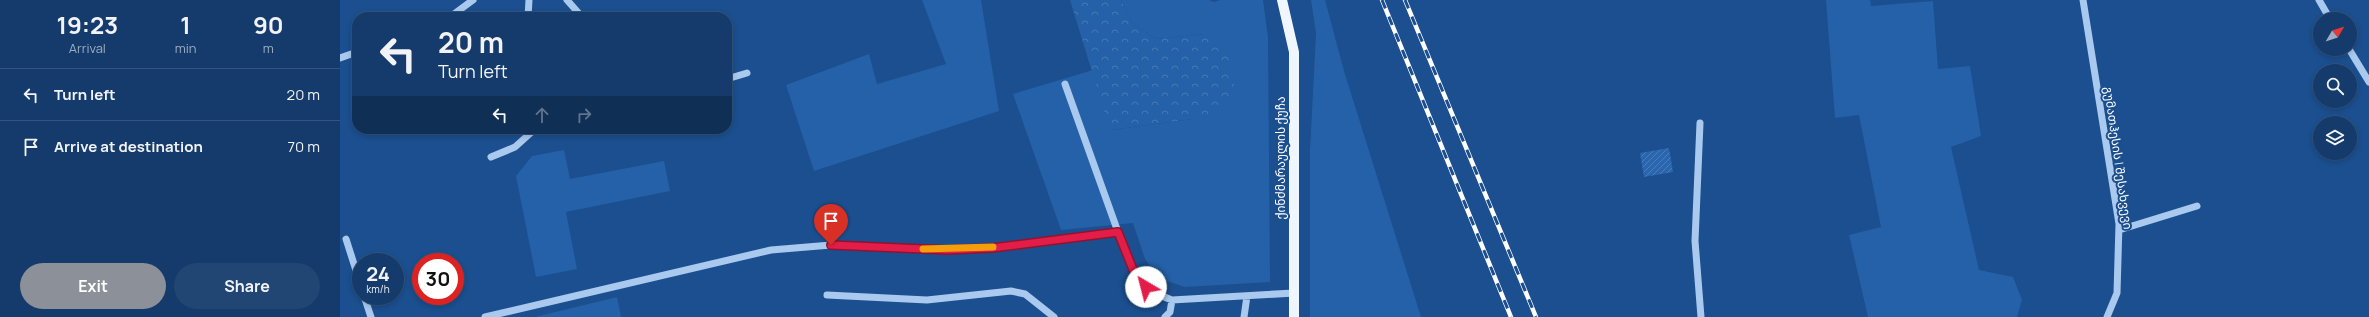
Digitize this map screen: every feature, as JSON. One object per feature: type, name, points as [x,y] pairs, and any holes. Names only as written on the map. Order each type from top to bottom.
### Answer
[{"type":"main road","name":"ქინძმარაულის ქუჩა","points":[[1282,0],[1294,52],[1294,317]]},
{"type":"street","points":[[457,12],[473,0]]},
{"type":"street","points":[[528,12],[529,0]]},
{"type":"street","points":[[567,0],[578,12]]},
{"type":"street","name":"გუმათჰესის I შესახვევი","points":[[2083,0],[2119,230],[2117,293],[2107,317]]},
{"type":"street","points":[[2319,0],[2326,12]]},
{"type":"street","points":[[340,58],[352,54]]},
{"type":"street","points":[[2353,56],[2369,82]]},
{"type":"street","points":[[732,78],[747,73]]},
{"type":"street","points":[[1066,84],[1118,232],[1134,272],[1146,287],[1158,295],[1172,300],[1294,293]]},
{"type":"street","points":[[1700,123],[1695,241],[1701,317]]},
{"type":"street","points":[[491,157],[515,147],[529,134]]},
{"type":"street","points":[[2119,230],[2197,206]]},
{"type":"street","points":[[486,317],[771,250],[831,245],[947,250],[992,248],[1118,232]]},
{"type":"street","points":[[346,238],[352,257]]},
{"type":"street","points":[[827,295],[927,300],[1011,291],[1025,294],[1054,317]]},
{"type":"street","points":[[1244,317],[1247,296]]},
{"type":"street","points":[[1165,317],[1170,312],[1172,300]]},
{"type":"street","points":[[367,305],[371,317]]},
{"type":"green space","points":[[922,0],[981,0],[999,111],[814,171],[786,85],[869,54],[877,84],[946,64]]},
{"type":"green space","points":[[1070,0],[1121,0],[1132,23],[1156,39],[1205,34],[1229,50],[1235,88],[1222,112],[1193,119],[1110,130]]},
{"type":"green space","points":[[1121,0],[1209,0],[1214,2],[1220,0],[1263,0],[1268,37],[1270,282],[1185,287],[1161,279],[1145,259],[1133,223],[1061,230],[1013,94],[1093,70],[1111,130],[1193,119],[1205,34],[1156,39],[1132,23]]},
{"type":"green space","points":[[1311,0],[1325,0],[1344,71],[1421,317],[1310,317],[1310,150],[1316,33]]},
{"type":"green space","points":[[1826,0],[1870,0],[1871,6],[1933,1],[1938,69],[1970,66],[1981,136],[1951,147],[1979,270],[2013,277],[2022,300],[2017,317],[1868,317],[1849,235],[1881,227],[1859,115],[1835,118]]},
{"type":"green space","points":[[564,150],[570,179],[664,161],[670,191],[566,212],[577,269],[536,277],[516,176],[532,156]]},
{"type":"green space","points":[[617,297],[621,317],[535,317]]},
{"type":"building","points":[[1669,148],[1673,172],[1644,177],[1640,153]]},
{"type":"railway","points":[[1382,0],[1511,317]]},
{"type":"railway","points":[[1405,0],[1536,317]]},
{"type":"slow traffic","points":[[923,249],[947,250],[993,247]]},
{"type":"route","points":[[831,245],[947,250],[992,248],[1118,232],[1134,272],[1146,287]]}]
